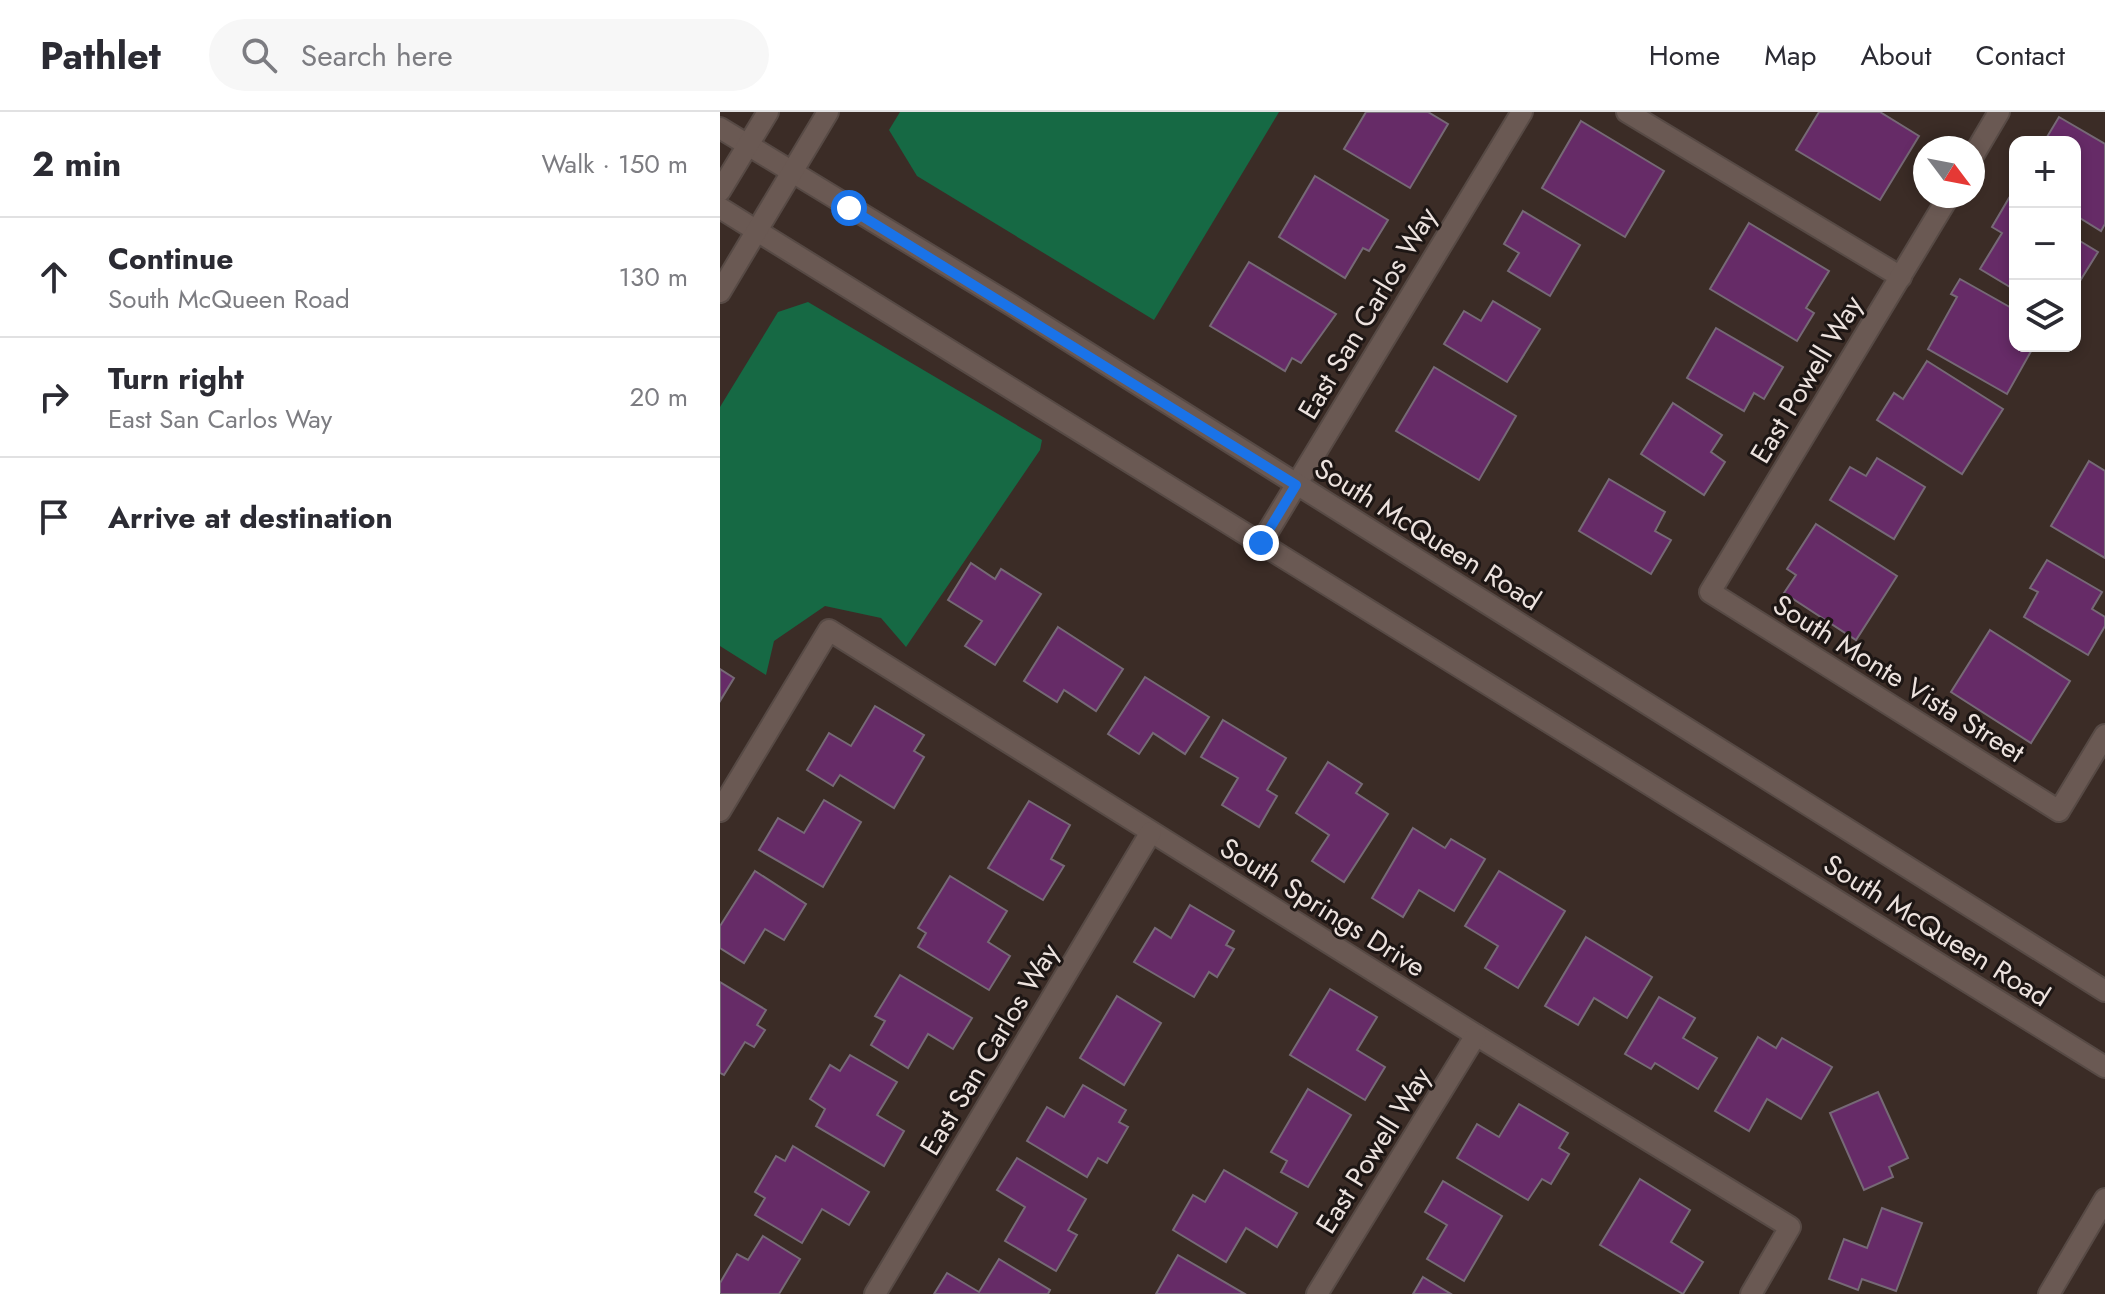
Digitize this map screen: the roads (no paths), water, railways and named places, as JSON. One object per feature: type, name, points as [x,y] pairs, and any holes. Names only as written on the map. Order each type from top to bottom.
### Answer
[{"type":"street","points":[[720,191],[768,112]]},
{"type":"street","points":[[720,292],[828,112]]},
{"type":"street","name":"East San Carlos Way","points":[[1261,543],[1522,112]]},
{"type":"street","points":[[1627,112],[1901,277]]},
{"type":"street","points":[[1985,136],[1999,112]]},
{"type":"street","name":"South McQueen Road","points":[[720,128],[2105,991]]},
{"type":"street","name":"South McQueen Road","points":[[720,208],[2105,1067]]},
{"type":"street","name":"East Powell Way","points":[[1710,592],[1942,208]]},
{"type":"street","name":"South Monte Vista Street","points":[[1710,592],[2059,811],[2105,735]]},
{"type":"street","name":"South Springs Drive","points":[[720,811],[829,630],[1476,1035],[1790,1227],[1751,1294]]},
{"type":"street","name":"East San Carlos Way","points":[[875,1294],[1151,832]]},
{"type":"street","name":"East Powell Way","points":[[1317,1294],[1476,1035]]},
{"type":"street","points":[[2049,1294],[2105,1199]]}]
